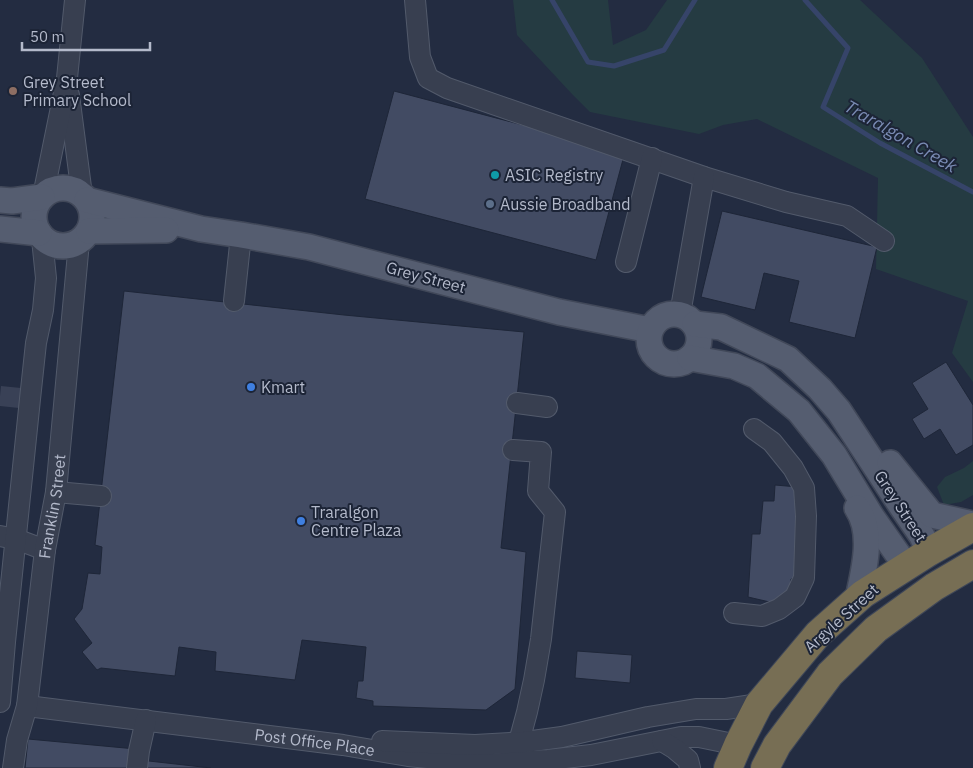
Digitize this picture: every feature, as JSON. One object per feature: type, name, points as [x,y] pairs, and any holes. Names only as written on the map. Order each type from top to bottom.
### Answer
[{"type":"highway","name":"Argyle Street","points":[[733,757],[759,704],[818,634],[858,598],[906,566],[973,526]]},
{"type":"highway","name":"Grey Street","points":[[929,552],[934,587]]},
{"type":"highway","name":"Argyle Street","points":[[765,768],[777,745],[830,674],[861,643],[876,629],[934,587],[973,564]]},
{"type":"highway","name":"Grey Street","points":[[906,566],[934,587]]},
{"type":"highway","points":[[733,757],[766,735],[786,704],[809,675],[835,656],[861,643]]},
{"type":"main road","points":[[0,229],[40,236],[53,245],[71,245],[84,236],[92,221],[91,210],[85,198],[67,188],[58,188],[42,197],[34,211],[35,226],[40,236]]},
{"type":"main road","points":[[0,200],[12,201],[42,197]]},
{"type":"main road","name":"Grey Street","points":[[85,198],[201,229],[241,234],[309,247],[559,312],[650,330]]},
{"type":"main road","name":"Grey Street","points":[[84,236],[201,229]]},
{"type":"main road","points":[[670,314],[687,319],[699,334],[697,348],[690,358],[678,364],[669,364],[661,361],[653,354],[648,343],[650,330],[655,321],[663,316],[670,314]]},
{"type":"main road","name":"Grey Street","points":[[687,319],[721,327],[788,359],[820,389],[839,410],[922,536],[929,552]]},
{"type":"main road","name":"Grey Street","points":[[690,358],[734,366],[757,376],[799,411],[834,455],[871,516],[906,566]]},
{"type":"main road","points":[[820,389],[799,411],[820,452],[865,522],[865,564],[858,598]]},
{"type":"main road","points":[[839,410],[850,414],[932,515],[973,526]]},
{"type":"street","points":[[42,197],[66,78],[75,0]]},
{"type":"street","points":[[415,0],[420,58],[428,78],[447,88],[704,176],[786,202],[847,216],[884,240]]},
{"type":"street","points":[[66,78],[85,198]]},
{"type":"street","points":[[626,262],[652,158]]},
{"type":"street","points":[[687,319],[704,176]]},
{"type":"street","points":[[234,301],[241,234]]},
{"type":"street","name":"Franklin Street","points":[[0,702],[8,538],[36,343],[43,310],[46,278],[40,236]]},
{"type":"street","name":"Franklin Street","points":[[13,768],[16,740],[27,706],[45,550],[56,492],[84,236]]},
{"type":"street","points":[[518,403],[547,406]]},
{"type":"street","points":[[734,613],[762,616],[779,609],[795,597],[804,578],[806,516],[804,488],[793,468],[772,442],[754,429]]},
{"type":"street","points":[[513,450],[541,452],[538,491],[555,512],[541,639],[527,712],[514,762]]},
{"type":"street","points":[[56,492],[101,496]]},
{"type":"street","points":[[8,538],[45,550]]},
{"type":"street","points":[[2,641],[35,644]]},
{"type":"street","points":[[343,745],[359,740],[475,744],[519,742],[562,737],[648,717],[696,709],[726,709],[759,704]]},
{"type":"street","name":"Post Office Place","points":[[27,706],[343,745],[395,761],[408,756],[485,766],[591,755],[681,737],[698,737],[733,757]]},
{"type":"street","points":[[137,768],[146,720]]},
{"type":"street","points":[[662,741],[675,748],[688,760],[690,768]]},
{"type":"shaded area","points":[[513,0],[608,0],[613,45],[646,30],[667,0],[860,0],[922,58],[973,137],[973,382],[952,353],[968,301],[876,269],[878,178],[757,119],[723,125],[699,134],[590,112],[517,35]]},
{"type":"shaded area","points":[[973,461],[973,495],[961,502],[944,505],[937,487],[945,477],[964,468]]},
{"type":"building","name":"ASIC Registry","points":[[394,91],[625,152],[596,260],[365,199]]},
{"type":"building","points":[[722,211],[877,247],[855,338],[789,322],[799,281],[764,273],[755,310],[701,297]]},
{"type":"building","name":"Traralgon Centre Plaza","points":[[124,291],[524,332],[501,548],[526,552],[515,689],[486,710],[373,706],[373,701],[356,698],[358,681],[363,681],[366,647],[302,640],[295,680],[215,671],[216,652],[179,647],[175,676],[101,668],[97,670],[82,652],[92,643],[74,619],[82,609],[88,573],[100,574],[102,547],[95,545]]},
{"type":"building","points":[[946,362],[973,405],[973,445],[956,455],[940,429],[924,439],[912,419],[928,409],[912,383]]},
{"type":"building","points":[[775,485],[798,487],[800,577],[791,579],[790,593],[774,603],[748,597],[752,534],[760,534],[763,501],[774,501]]},
{"type":"building","points":[[577,651],[632,655],[630,683],[575,678]]},
{"type":"building","points":[[28,739],[136,749],[134,768],[25,768]]},
{"type":"building","points":[[140,760],[211,768],[139,768]]},
{"type":"waterway","name":"Traralgon Creek","points":[[552,0],[588,62],[614,66],[664,50],[695,0]]},
{"type":"waterway","name":"Traralgon Creek","points":[[805,0],[848,48],[823,107],[880,143],[973,192]]},
{"type":"tunnel","points":[[0,396],[30,399]]},
{"type":"place","name":"Grey Street Primary School","points":[[13,91]]},
{"type":"place","name":"ASIC Registry","points":[[495,175]]},
{"type":"place","name":"Aussie Broadband","points":[[490,204]]},
{"type":"place","name":"Kmart","points":[[251,387]]},
{"type":"place","name":"Traralgon Centre Plaza","points":[[301,521]]}]
